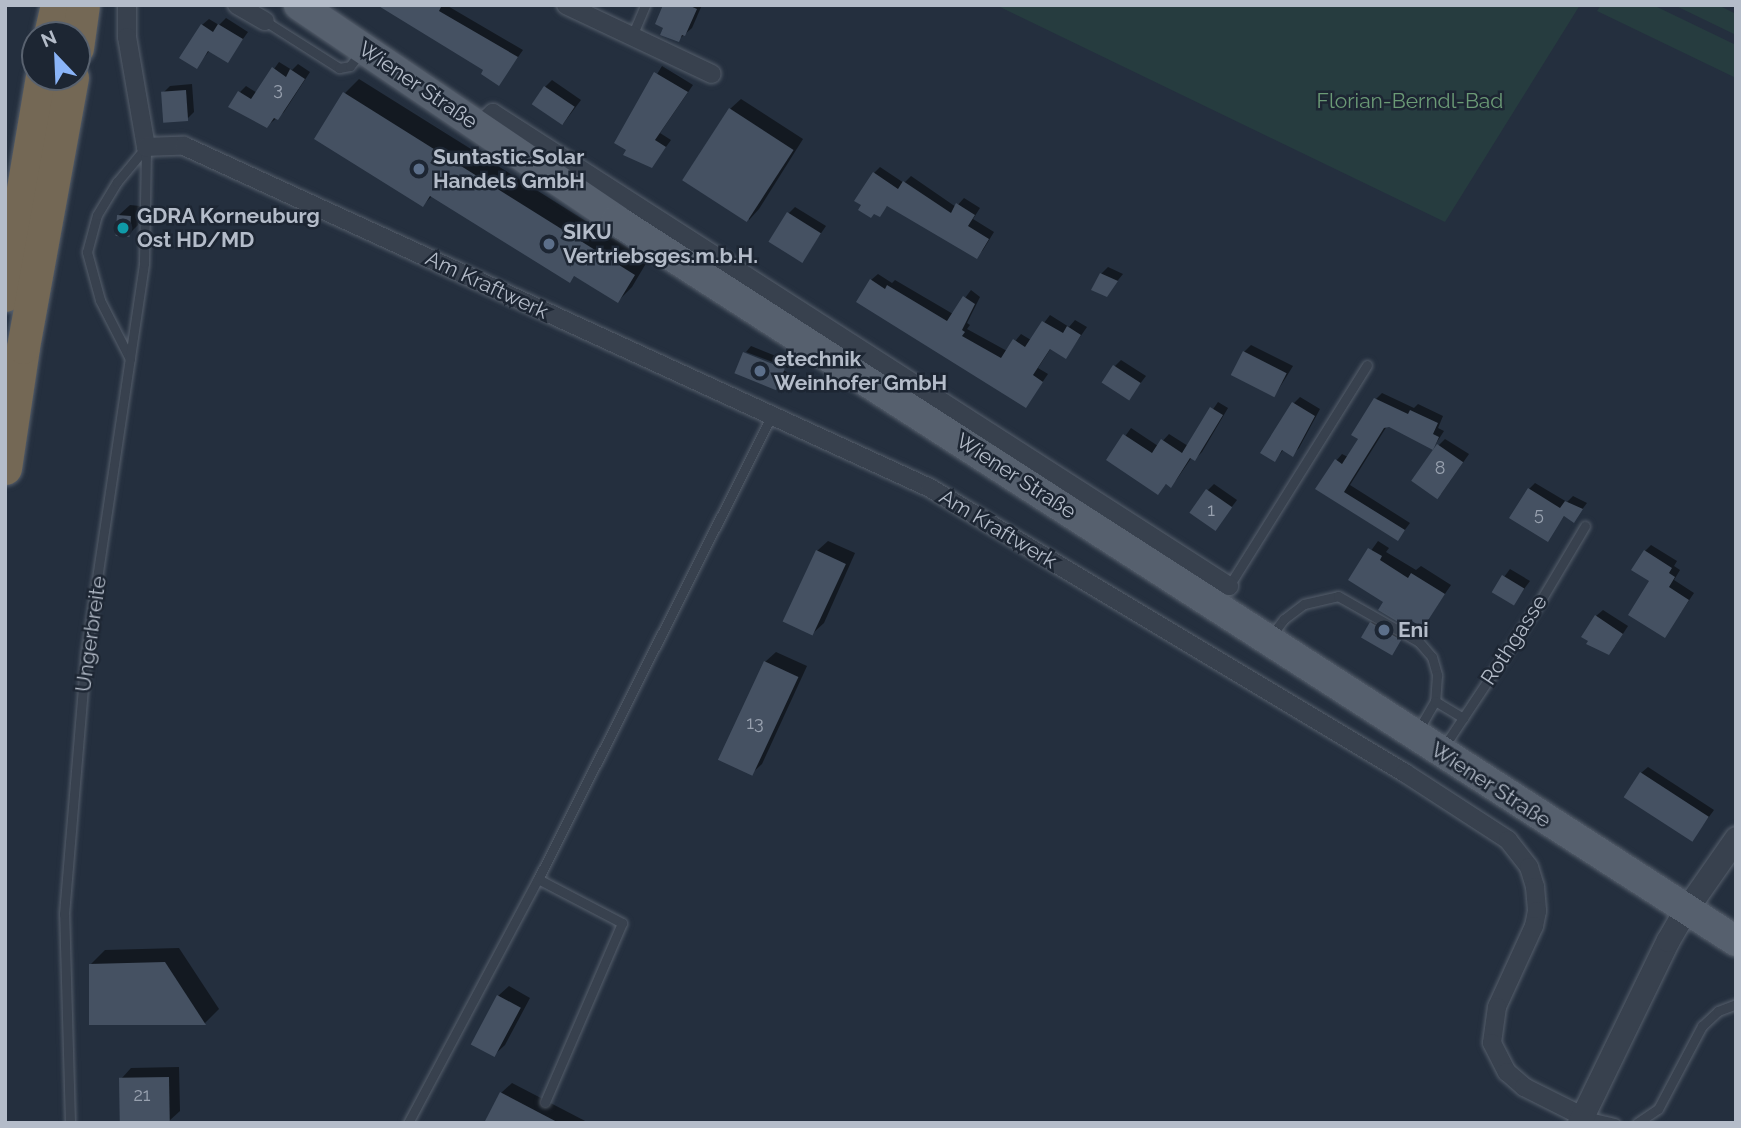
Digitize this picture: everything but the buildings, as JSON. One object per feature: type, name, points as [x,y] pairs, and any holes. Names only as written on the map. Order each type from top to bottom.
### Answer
[{"type":"highway","points":[[5,295],[40,91]]},
{"type":"highway","points":[[5,468],[23,348],[69,91]]},
{"type":"main road","name":"Wiener Straße","points":[[299,5],[479,126],[622,211],[1223,595],[1269,639],[1685,911],[1736,941]]},
{"type":"street","points":[[127,5],[127,37],[146,147]]},
{"type":"street","points":[[237,5],[265,21]]},
{"type":"street","points":[[566,5],[712,74]]},
{"type":"street","name":"Am Kraftwerk","points":[[146,147],[184,146],[930,488],[1405,773],[1508,839],[1529,867],[1535,887],[1536,911],[1534,926],[1497,1007],[1492,1043],[1507,1072],[1524,1087],[1581,1119]]},
{"type":"street","points":[[1581,1119],[1685,911],[1736,838]]},
{"type":"lane","points":[[632,36],[645,5]]},
{"type":"lane","points":[[265,21],[339,68],[350,66],[364,48]]},
{"type":"lane","name":"Ungerbreite","points":[[70,1123],[64,914],[86,652],[144,263],[146,147]]},
{"type":"lane","points":[[130,359],[100,300],[88,252],[97,215],[117,182],[146,147]]},
{"type":"lane","points":[[1223,595],[1367,365]]},
{"type":"lane","points":[[408,1123],[538,879],[772,415]]},
{"type":"lane","name":"Rothgasse","points":[[1440,752],[1538,605],[1585,526]]},
{"type":"lane","points":[[1269,639],[1284,619],[1304,604],[1338,596],[1419,642],[1432,657],[1437,675],[1435,701],[1415,735]]},
{"type":"lane","points":[[1435,701],[1463,718]]},
{"type":"lane","points":[[538,879],[622,923],[545,1102]]},
{"type":"lane","points":[[1637,1123],[1658,1109],[1702,1026],[1718,1011],[1736,1004]]},
{"type":"lane","points":[[1581,1119],[1615,1123]]},
{"type":"green space","name":"Florian-Berndl-Bad","points":[[996,5],[1580,5],[1445,222]]},
{"type":"green space","points":[[1601,5],[1653,5],[1736,45],[1736,78],[1597,11]]},
{"type":"green space","points":[[1674,5],[1718,5],[1736,14],[1736,35]]},
{"type":"place","name":"Suntastic.Solar Handels GmbH","points":[[419,169]]},
{"type":"place","name":"GDRA Korneuburg Ost HD/MD","points":[[123,228]]},
{"type":"place","name":"SIKU Vertriebsges.m.b.H.","points":[[549,244]]},
{"type":"place","name":"etechnik Weinhofer GmbH","points":[[760,371]]},
{"type":"place","name":"Eni","points":[[1384,630]]}]
